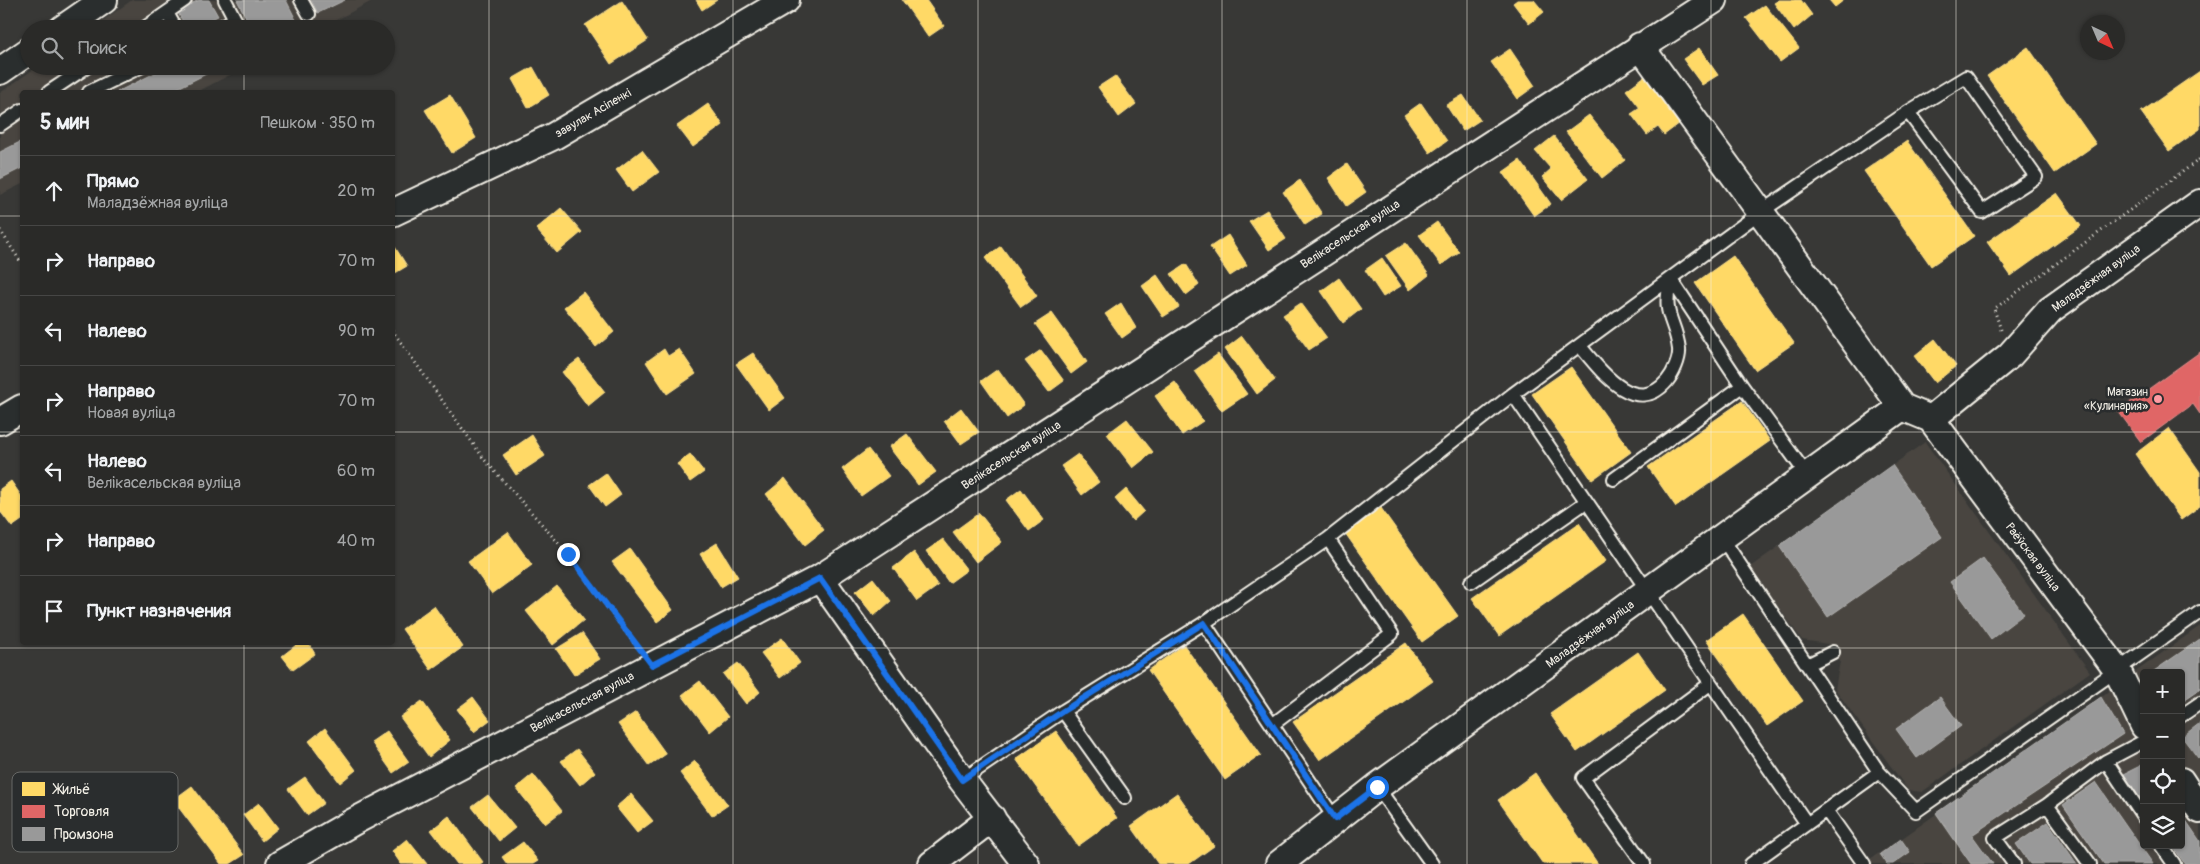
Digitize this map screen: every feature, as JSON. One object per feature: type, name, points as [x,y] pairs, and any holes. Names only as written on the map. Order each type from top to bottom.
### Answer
[{"type":"street","points":[[75,20],[104,0]]},
{"type":"street","name":"завулак Асіпенкі","points":[[395,212],[554,136],[786,0]]},
{"type":"street","name":"Велікасельская вуліца","points":[[280,864],[353,822],[820,578],[1640,46],[1714,0]]},
{"type":"street","points":[[1640,46],[1762,211],[1902,406]]},
{"type":"street","points":[[0,71],[20,57]]},
{"type":"street","name":"Маладзёжная вуліца","points":[[1931,419],[2010,355],[2050,310],[2200,203]]},
{"type":"street","name":"Маладзёжная вуліца","points":[[1279,864],[1377,787],[1902,406]]},
{"type":"street","name":"Раёўская вуліца","points":[[1902,406],[1931,419],[2117,670],[2140,718]]},
{"type":"street","points":[[0,420],[20,409]]},
{"type":"street","points":[[820,578],[962,780],[1026,864]]},
{"type":"street","points":[[2187,784],[2200,810]]},
{"type":"street","points":[[932,864],[992,818]]},
{"type":"lane","points":[[156,20],[186,0]]},
{"type":"lane","points":[[225,0],[236,20]]},
{"type":"lane","points":[[301,0],[309,14]]},
{"type":"lane","points":[[167,12],[171,20]]},
{"type":"lane","points":[[59,90],[77,75]]},
{"type":"lane","points":[[93,90],[124,75]]},
{"type":"lane","points":[[962,780],[1063,711],[1204,623],[1328,539],[1513,394],[1671,280],[1762,211],[1908,112],[1966,77],[2036,177],[1982,212],[1908,112]]},
{"type":"lane","points":[[0,126],[20,111]]},
{"type":"lane","points":[[1580,346],[1614,383],[1628,393],[1646,394],[1658,389],[1668,380],[1676,366],[1680,350],[1667,312],[1666,296],[1671,280]]},
{"type":"lane","points":[[1671,280],[1742,386],[1807,475]]},
{"type":"lane","points":[[1614,479],[1742,386]]},
{"type":"lane","points":[[1513,394],[1807,824]]},
{"type":"lane","points":[[1471,582],[1586,502]]},
{"type":"lane","points":[[1722,538],[1879,772],[1916,811],[2200,612]]},
{"type":"lane","points":[[1272,724],[1392,634],[1328,539]]},
{"type":"lane","points":[[1204,623],[1335,819]]},
{"type":"lane","points":[[1807,665],[1833,652]]},
{"type":"lane","points":[[1644,864],[1583,778],[1710,684]]},
{"type":"lane","points":[[2184,714],[2200,703]]},
{"type":"lane","points":[[1063,711],[1125,798]]},
{"type":"lane","points":[[2014,864],[1995,838],[2048,805],[2106,761],[2140,743]]},
{"type":"lane","points":[[2106,761],[2140,812]]},
{"type":"lane","points":[[1751,864],[1879,772]]},
{"type":"lane","points":[[1377,787],[1432,864]]},
{"type":"lane","points":[[2048,805],[2090,864]]},
{"type":"lane","points":[[1826,810],[1864,864]]},
{"type":"lane","points":[[2164,849],[2174,864]]},
{"type":"path","points":[[2010,355],[1994,309],[2200,159]]},
{"type":"path","points":[[0,230],[20,261]]},
{"type":"path","points":[[395,334],[484,459],[568,554],[652,665]]},
{"type":"shaded area","points":[[132,0],[374,0],[336,20],[104,20]]},
{"type":"shaded area","points":[[25,75],[230,75],[201,90],[20,90],[20,185],[0,195],[0,93]]},
{"type":"shaded area","points":[[1925,442],[2090,672],[1922,792],[1908,790],[1835,689],[1840,661],[1828,644],[1802,640],[1750,567]]},
{"type":"shaded area","points":[[2200,626],[2200,864],[1862,864],[1901,839]]},
{"type":"building: Жильё","points":[[696,0],[717,0],[702,10]]},
{"type":"building: Жильё","points":[[902,0],[926,0],[944,26],[928,37]]},
{"type":"building: Жильё","points":[[1517,0],[1534,0],[1544,12],[1529,24],[1513,3]]},
{"type":"building: Жильё","points":[[1779,0],[1801,0],[1812,15],[1794,30],[1774,3]]},
{"type":"building: Жильё","points":[[1829,0],[1844,0],[1835,7]]},
{"type":"building: Жильё","points":[[622,1],[648,40],[611,64],[585,25]]},
{"type":"building: Жильё","points":[[1765,5],[1799,48],[1780,62],[1746,18]]},
{"type":"building: Жильё","points":[[2028,47],[2096,144],[2055,173],[1987,76]]},
{"type":"building: Жильё","points":[[1699,48],[1718,75],[1702,85],[1683,59]]},
{"type":"building: Жильё","points":[[1510,49],[1535,86],[1517,99],[1491,62]]},
{"type":"building: Жильё","points":[[533,67],[549,95],[528,108],[512,79]]},
{"type":"building: Жильё","points":[[2200,71],[2200,129],[2169,151],[2141,112]]},
{"type":"building: Жильё","points":[[1115,76],[1136,104],[1119,117],[1098,87]]},
{"type":"building: Жильё","points":[[1645,76],[1680,123],[1664,135],[1658,127],[1647,135],[1631,114],[1640,108],[1626,90]]},
{"type":"building: Жильё","points":[[450,95],[476,138],[452,153],[425,110]]},
{"type":"building: Жильё","points":[[1463,95],[1480,120],[1463,131],[1446,105]]},
{"type":"building: Жильё","points":[[1421,103],[1447,141],[1430,153],[1404,115]]},
{"type":"building: Жильё","points":[[708,104],[723,125],[693,147],[677,126]]},
{"type":"building: Жильё","points":[[1589,115],[1625,160],[1602,178],[1566,132]]},
{"type":"building: Жильё","points":[[1554,136],[1588,179],[1561,200],[1542,177],[1551,169],[1535,151]]},
{"type":"building: Жильё","points":[[1907,141],[1974,236],[1931,266],[1864,171]]},
{"type":"building: Жильё","points":[[642,150],[659,172],[632,192],[616,170]]},
{"type":"building: Жильё","points":[[1520,160],[1551,204],[1534,216],[1503,172]]},
{"type":"building: Жильё","points":[[1347,164],[1366,192],[1346,206],[1328,178]]},
{"type":"building: Жильё","points":[[1300,180],[1322,214],[1305,225],[1283,192]]},
{"type":"building: Жильё","points":[[2057,193],[2081,226],[2011,276],[1987,242]]},
{"type":"building: Жильё","points":[[561,208],[582,232],[557,253],[536,229]]},
{"type":"building: Жильё","points":[[1267,210],[1286,239],[1269,250],[1249,221]]},
{"type":"building: Жильё","points":[[1437,222],[1459,252],[1441,265],[1419,235]]},
{"type":"building: Жильё","points":[[1228,235],[1247,265],[1230,276],[1210,247]]},
{"type":"building: Жильё","points":[[1406,243],[1429,275],[1410,290],[1386,256]]},
{"type":"building: Жильё","points":[[1001,246],[1037,296],[1021,307],[985,258]]},
{"type":"building: Жильё","points":[[395,247],[407,266],[395,273]]},
{"type":"building: Жильё","points":[[1733,256],[1794,343],[1755,370],[1695,283]]},
{"type":"building: Жильё","points":[[1382,258],[1401,286],[1383,297],[1365,270]]},
{"type":"building: Жильё","points":[[1186,264],[1199,285],[1186,295],[1171,274]]},
{"type":"building: Жильё","points":[[1157,275],[1179,307],[1163,317],[1142,286]]},
{"type":"building: Жильё","points":[[1339,278],[1361,309],[1343,323],[1321,291]]},
{"type":"building: Жильё","points":[[583,292],[614,332],[596,347],[564,307]]},
{"type":"building: Жильё","points":[[1121,303],[1136,328],[1122,338],[1105,314]]},
{"type":"building: Жильё","points":[[1301,303],[1327,338],[1309,350],[1283,315]]},
{"type":"building: Жильё","points":[[1052,313],[1087,362],[1071,374],[1035,324]]},
{"type":"building: Жильё","points":[[1242,336],[1275,380],[1257,394],[1225,349]]},
{"type":"building: Жильё","points":[[1935,339],[1956,366],[1935,383],[1914,356]]},
{"type":"building: Жильё","points":[[664,349],[668,356],[679,349],[696,374],[667,394],[646,362]]},
{"type":"building: Жильё","points":[[1041,350],[1064,381],[1049,392],[1025,361]]},
{"type":"building: Жильё","points":[[753,353],[785,398],[769,410],[736,364]]},
{"type":"building: Жильё","points":[[1218,354],[1247,394],[1222,411],[1194,371]]},
{"type":"building: Жильё","points":[[579,359],[605,392],[588,406],[562,372]]},
{"type":"building: Жильё","points":[[1571,367],[1631,452],[1592,480],[1532,394]]},
{"type":"building: Жильё","points":[[998,369],[1024,405],[1007,418],[981,381]]},
{"type":"building: Жильё","points":[[1175,382],[1203,421],[1182,435],[1155,396]]},
{"type":"building: Жильё","points":[[1742,401],[1770,441],[1676,507],[1648,467]]},
{"type":"building: Жильё","points":[[961,408],[979,432],[961,444],[944,421]]},
{"type":"building: Жильё","points":[[1127,419],[1153,452],[1133,468],[1107,434]]},
{"type":"building: Жильё","points":[[2169,428],[2200,472],[2200,506],[2181,520],[2135,454]]},
{"type":"building: Жильё","points":[[907,434],[936,472],[918,485],[889,447]]},
{"type":"building: Жильё","points":[[532,435],[545,456],[516,475],[503,455]]},
{"type":"building: Жильё","points":[[868,449],[889,476],[861,496],[842,469]]},
{"type":"building: Жильё","points":[[690,454],[704,472],[690,482],[677,464]]},
{"type":"building: Жильё","points":[[1078,454],[1099,482],[1082,495],[1061,466]]},
{"type":"building: Жильё","points":[[606,473],[621,495],[605,507],[589,485]]},
{"type":"building: Жильё","points":[[785,478],[824,530],[805,545],[766,494]]},
{"type":"building: Жильё","points":[[11,481],[20,494],[20,521],[12,527],[0,511],[0,489]]},
{"type":"building: Жильё","points":[[1021,489],[1044,520],[1029,531],[1006,500]]},
{"type":"building: Жильё","points":[[1126,489],[1144,511],[1133,521],[1115,499]]},
{"type":"building: Жильё","points":[[1381,508],[1458,616],[1422,642],[1345,533]]},
{"type":"building: Жильё","points":[[979,513],[1002,542],[976,562],[953,532]]},
{"type":"building: Жильё","points":[[1579,523],[1606,561],[1499,636],[1472,598]]},
{"type":"building: Жильё","points":[[508,532],[532,565],[492,594],[468,561]]},
{"type":"building: Жильё","points":[[943,539],[967,570],[949,583],[926,551]]},
{"type":"building: Жильё","points":[[717,543],[738,577],[721,587],[700,554]]},
{"type":"building: Жильё","points":[[630,549],[673,610],[657,622],[612,562]]},
{"type":"building: Жильё","points":[[914,552],[938,586],[917,601],[893,568]]},
{"type":"building: Жильё","points":[[873,578],[891,601],[874,616],[855,592]]},
{"type":"building: Жильё","points":[[557,586],[584,620],[553,645],[526,611]]},
{"type":"building: Жильё","points":[[434,606],[463,647],[431,670],[402,629]]},
{"type":"building: Жильё","points":[[1743,614],[1803,701],[1767,726],[1706,640]]},
{"type":"building: Жильё","points":[[582,633],[600,659],[574,675],[556,649]]},
{"type":"building: Жильё","points":[[782,638],[800,663],[780,678],[761,653]]},
{"type":"building: Жильё","points":[[1406,643],[1433,681],[1320,760],[1293,722]]},
{"type":"building: Жильё","points":[[296,645],[310,645],[315,654],[293,670],[282,656]]},
{"type":"building: Жильё","points":[[1184,645],[1261,755],[1225,780],[1148,670]]},
{"type":"building: Жильё","points":[[1638,652],[1665,690],[1577,752],[1550,714]]},
{"type":"building: Жильё","points":[[738,663],[760,692],[746,704],[723,674]]},
{"type":"building: Жильё","points":[[700,681],[728,717],[710,732],[682,695]]},
{"type":"building: Жильё","points":[[473,697],[490,720],[474,732],[457,709]]},
{"type":"building: Жильё","points":[[422,701],[450,740],[429,757],[400,717]]},
{"type":"building: Жильё","points":[[636,712],[666,754],[649,766],[618,724]]},
{"type":"building: Жильё","points":[[325,728],[356,770],[340,783],[309,741]]},
{"type":"building: Жильё","points":[[387,731],[409,762],[393,773],[371,742]]},
{"type":"building: Жильё","points":[[1056,731],[1117,818],[1078,846],[1016,759]]},
{"type":"building: Жильё","points":[[577,749],[595,772],[580,785],[561,761]]},
{"type":"building: Жильё","points":[[695,761],[728,805],[712,816],[680,773]]},
{"type":"building: Жильё","points":[[1535,773],[1598,864],[1543,864],[1498,800]]},
{"type":"building: Жильё","points":[[533,774],[562,811],[545,824],[516,788]]},
{"type":"building: Жильё","points":[[305,777],[324,803],[307,815],[288,789]]},
{"type":"building: Жильё","points":[[192,786],[244,855],[230,864],[221,864],[178,807],[178,796]]},
{"type":"building: Жильё","points":[[1177,793],[1214,846],[1189,864],[1158,864],[1131,826]]},
{"type":"building: Жильё","points":[[631,794],[653,821],[637,833],[616,807]]},
{"type":"building: Жильё","points":[[488,795],[515,828],[499,841],[472,807]]},
{"type":"building: Жильё","points":[[259,803],[278,828],[262,841],[243,815]]},
{"type":"building: Жильё","points":[[449,816],[483,862],[480,864],[457,864],[431,830]]},
{"type":"building: Жильё","points":[[407,839],[427,864],[401,864],[392,851]]},
{"type":"building: Жильё","points":[[523,842],[538,861],[533,864],[507,864],[502,857]]},
{"type":"building: Торговля","points":[[2200,352],[2200,414],[2193,404],[2141,442],[2118,411]]},
{"type":"building: Промзона","points":[[199,0],[209,0],[218,16],[210,20],[182,20],[177,11]]},
{"type":"building: Промзона","points":[[237,0],[286,0],[296,20],[247,20]]},
{"type":"building: Промзона","points":[[311,0],[345,0],[318,13]]},
{"type":"building: Промзона","points":[[151,75],[204,75],[174,90],[121,90]]},
{"type":"building: Промзона","points":[[20,142],[20,169],[0,179],[0,152]]},
{"type":"building: Промзона","points":[[1892,465],[1942,537],[1828,617],[1779,546]]},
{"type":"building: Промзона","points":[[1983,558],[2024,614],[1991,639],[1950,582]]},
{"type":"building: Промзона","points":[[2200,639],[2200,689],[2185,699],[2185,669],[2157,669]]},
{"type":"building: Промзона","points":[[1940,697],[1961,726],[1917,758],[1896,729]]},
{"type":"building: Промзона","points":[[2101,697],[2123,734],[1972,835],[1993,864],[1971,864],[1936,813]]},
{"type":"building: Промзона","points":[[2200,723],[2200,756],[2198,758],[2185,741],[2185,735]]},
{"type":"building: Промзона","points":[[2140,766],[2140,798],[2124,774]]},
{"type":"building: Промзона","points":[[2096,782],[2140,845],[2140,849],[2143,849],[2153,864],[2104,864],[2063,805]]},
{"type":"building: Промзона","points":[[2185,819],[2200,841],[2200,864],[2185,864],[2175,849],[2185,849]]},
{"type":"building: Промзона","points":[[2048,822],[2077,864],[2030,864],[2016,844]]},
{"type":"building: Промзона","points":[[1901,839],[1910,852],[1893,864],[1887,864],[1880,854]]},
{"type":"place","name":"Магазин «Кулинария»","points":[[2158,399]]},
{"type":"route","points":[[568,554],[652,665],[820,578],[962,780],[1063,711],[1204,623],[1335,819],[1377,787]]}]
